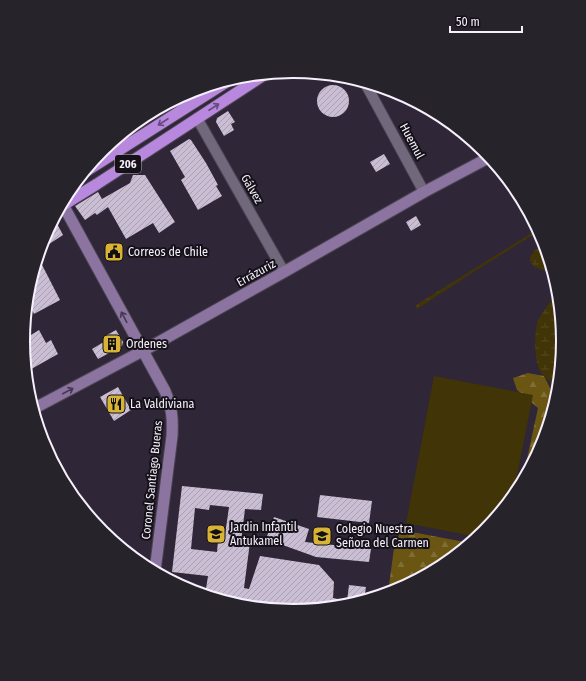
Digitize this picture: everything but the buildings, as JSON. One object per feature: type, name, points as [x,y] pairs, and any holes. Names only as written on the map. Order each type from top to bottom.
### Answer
[{"type":"highway","name":"206","points":[[71,199],[255,81]]},
{"type":"highway","name":"206","points":[[99,163],[216,89]]},
{"type":"main road","name":"Errázuriz","points":[[38,406],[142,351],[424,192],[484,160]]},
{"type":"main road","name":"Coronel Santiago Bueras","points":[[65,210],[165,391],[170,405],[173,421],[171,444],[156,565]]},
{"type":"street","name":"Huemul","points":[[368,88],[424,192]]},
{"type":"street","name":"Gálvez","points":[[197,118],[284,272]]},
{"type":"green space","points":[[533,232],[534,234],[417,309],[416,305]]},
{"type":"green space","points":[[539,248],[547,272],[534,267],[530,261],[530,257],[534,251]]},
{"type":"green space","points":[[553,298],[556,340],[553,383],[540,371],[535,346],[538,321]]},
{"type":"green space","points":[[528,373],[544,376],[551,391],[542,425],[526,462],[538,408],[517,390],[513,378]]},
{"type":"green space","points":[[434,376],[533,395],[516,480],[491,514],[469,535],[406,523]]},
{"type":"green space","points":[[401,530],[462,541],[439,559],[424,568],[389,585],[394,548]]},
{"type":"place","name":"Correos de Chile","points":[[114,252]]},
{"type":"place","name":"Ordenes","points":[[112,344]]},
{"type":"place","name":"La Valdiviana","points":[[116,404]]},
{"type":"place","name":"Jardin Infantil Antukamel","points":[[216,534]]},
{"type":"place","name":"Colegio Nuestra Señora del Carmen","points":[[322,536]]}]
